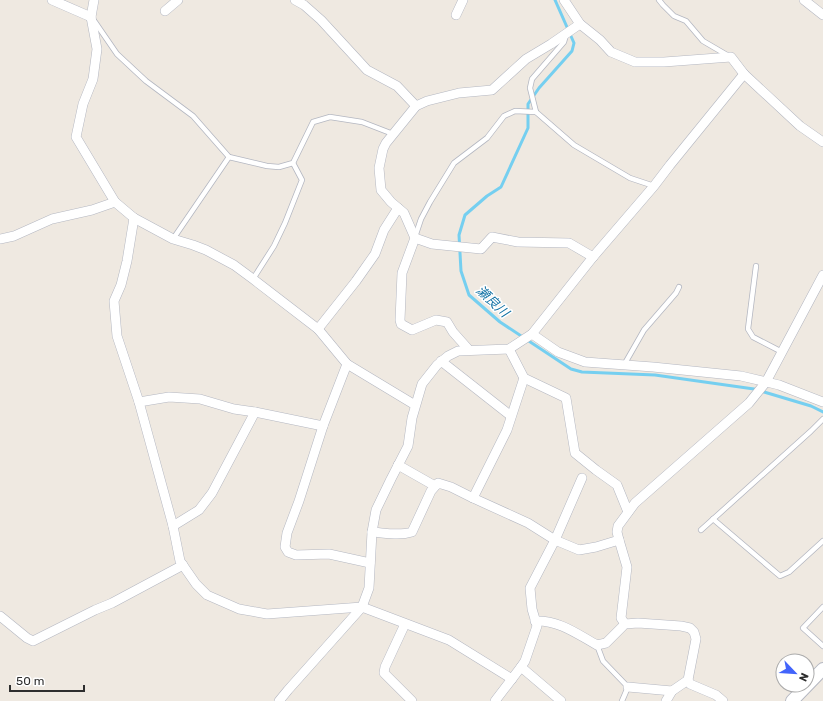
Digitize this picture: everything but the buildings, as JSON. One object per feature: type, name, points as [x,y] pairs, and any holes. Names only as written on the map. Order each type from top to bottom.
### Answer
[{"type":"main road","points":[[792,701],[823,669]]},
{"type":"street","points":[[52,0],[92,17]]},
{"type":"street","points":[[94,0],[92,17],[97,49],[93,79],[83,104],[76,137],[115,202],[134,218],[173,239],[206,250],[234,265],[318,329],[347,364],[415,404]]},
{"type":"street","points":[[165,11],[178,0]]},
{"type":"street","points":[[295,0],[304,5],[321,20],[367,70],[397,86],[416,106]]},
{"type":"street","points":[[456,15],[463,0]]},
{"type":"street","points":[[564,0],[580,24],[600,40],[611,52],[635,62],[664,62],[731,57],[744,74],[800,126],[823,142]]},
{"type":"street","points":[[804,0],[823,15]]},
{"type":"street","points":[[469,350],[453,332],[447,322],[436,320],[412,330],[401,324],[402,273],[415,238],[404,213],[390,202],[381,190],[379,168],[383,149],[386,143],[416,106],[459,93],[492,90],[526,59],[580,24]]},
{"type":"street","points":[[279,701],[362,607],[369,588],[372,532],[376,510],[408,446],[415,404],[422,384],[437,364],[458,351],[508,349],[532,334],[593,257],[654,186],[744,74]]},
{"type":"street","points":[[0,239],[14,236],[52,219],[92,210],[115,202]]},
{"type":"street","points":[[318,329],[356,281],[374,254],[384,230],[398,208]]},
{"type":"street","points":[[134,218],[127,261],[121,285],[114,301],[117,336],[139,402],[173,526],[180,561],[196,584],[207,595],[240,609],[267,614],[362,607],[449,640],[512,679]]},
{"type":"street","points":[[415,238],[432,244],[481,249],[492,237],[518,242],[569,243],[593,257]]},
{"type":"street","points":[[625,624],[621,618],[627,567],[618,540],[618,526],[634,503],[749,403],[766,382],[823,275]]},
{"type":"street","points":[[532,334],[558,352],[585,362],[741,376],[779,385],[823,402]]},
{"type":"street","points":[[508,349],[524,378],[566,398],[574,453],[617,485],[628,512]]},
{"type":"street","points":[[441,361],[510,416]]},
{"type":"street","points":[[347,364],[323,426],[287,533],[285,547],[288,552],[296,555],[329,554],[370,563]]},
{"type":"street","points":[[473,498],[507,430],[510,416],[524,378]]},
{"type":"street","points":[[139,402],[169,397],[200,399],[234,409],[323,426]]},
{"type":"street","points":[[173,526],[200,510],[212,493],[255,412]]},
{"type":"street","points":[[398,464],[435,486]]},
{"type":"street","points":[[495,701],[525,661],[537,626],[532,609],[530,588],[555,540],[582,478]]},
{"type":"street","points":[[372,532],[405,534],[412,532],[431,491],[438,483],[451,487],[528,523],[555,540],[580,550],[618,540]]},
{"type":"street","points":[[0,616],[32,641],[112,603],[182,565]]},
{"type":"street","points":[[535,621],[544,620],[561,624],[597,644],[606,642],[625,624],[638,623],[690,628],[694,632],[696,639],[688,680],[672,691],[666,701]]},
{"type":"street","points":[[405,624],[385,667],[384,673],[412,701]]},
{"type":"street","points":[[521,667],[561,701]]},
{"type":"street","points":[[688,680],[690,684],[716,695],[723,701]]},
{"type":"street","points":[[628,687],[672,691]]},
{"type":"lane","points":[[659,0],[662,5],[674,16],[686,22],[703,41],[731,57]]},
{"type":"lane","points":[[92,17],[117,54],[146,81],[193,116],[229,157],[267,166],[279,167],[293,163],[313,122],[330,118],[362,122],[393,134]]},
{"type":"lane","points":[[566,34],[564,42],[532,79],[530,88],[536,112],[574,145],[630,178],[654,186]]},
{"type":"lane","points":[[415,238],[421,219],[454,164],[487,138],[504,116],[515,111],[536,112]]},
{"type":"lane","points":[[173,239],[229,157]]},
{"type":"lane","points":[[253,279],[274,246],[302,180],[293,163]]},
{"type":"lane","points":[[756,266],[748,329],[752,337],[782,352]]},
{"type":"lane","points":[[624,365],[644,330],[676,293],[679,287]]},
{"type":"lane","points":[[701,530],[822,421]]},
{"type":"lane","points":[[713,519],[780,576],[789,572],[823,541]]},
{"type":"lane","points":[[823,606],[803,628],[823,646]]},
{"type":"lane","points":[[597,644],[603,661],[628,687],[622,701]]},
{"type":"waterway","name":"瀬良川","points":[[555,0],[574,43],[572,51],[539,88],[528,104],[528,128],[501,187],[487,196],[465,215],[459,235],[461,271],[469,295],[500,322],[571,369],[582,372],[655,375],[754,389],[811,406],[823,412]]}]
